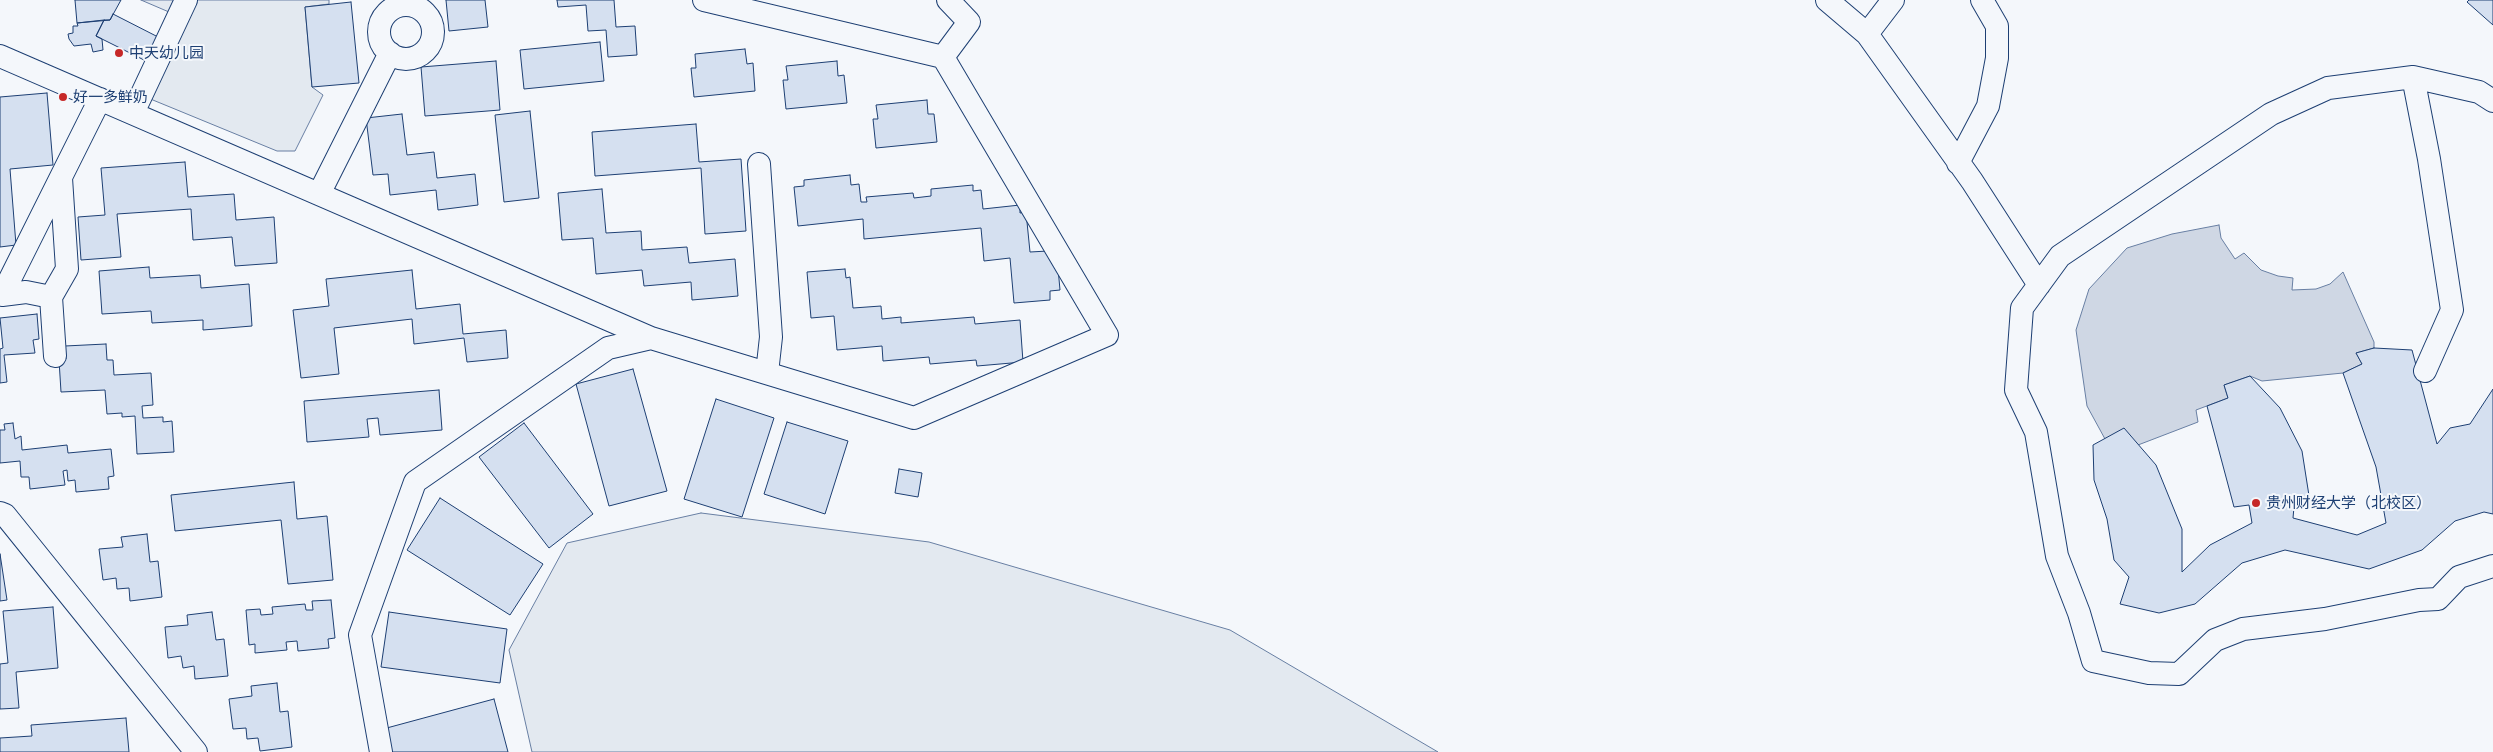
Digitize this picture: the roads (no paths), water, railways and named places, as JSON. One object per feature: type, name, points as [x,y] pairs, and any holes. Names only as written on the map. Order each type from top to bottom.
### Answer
[{"type":"street","points":[[133,113],[186,0]]},
{"type":"street","points":[[0,56],[651,338],[914,418],[1107,335],[944,57],[704,0]]},
{"type":"street","points":[[944,57],[969,22],[948,0]]},
{"type":"street","points":[[1826,0],[1867,34],[1958,163],[2038,285]]},
{"type":"street","points":[[1867,34],[1893,0]]},
{"type":"street","points":[[1958,163],[1988,106],[1997,58],[1997,26],[1982,0]]},
{"type":"street","points":[[319,194],[390,53]]},
{"type":"street","points":[[2493,101],[2479,92],[2413,77],[2328,88],[2271,114],[2060,256],[2022,308],[2016,390],[2036,432],[2057,556],[2079,613],[2093,661],[2149,673],[2178,674],[2215,640],[2244,629],[2325,619],[2419,600],[2438,599],[2459,577],[2493,566]]},
{"type":"street","points":[[2413,77],[2429,159],[2452,310],[2425,370]]},
{"type":"street","points":[[51,296],[26,292],[2,295],[100,99]]},
{"type":"street","points":[[759,164],[771,337],[767,373]]},
{"type":"street","points":[[55,356],[51,296],[67,268],[61,178]]},
{"type":"street","points":[[381,752],[360,635],[415,482],[608,348],[651,338]]},
{"type":"street","points":[[0,512],[5,515],[196,752]]},
{"type":"place","name":"中天幼儿园","points":[[119,53]]},
{"type":"place","name":"好一多鲜奶","points":[[63,97]]},
{"type":"place","name":"贵州财经大学（北校区）","points":[[2256,503]]}]
